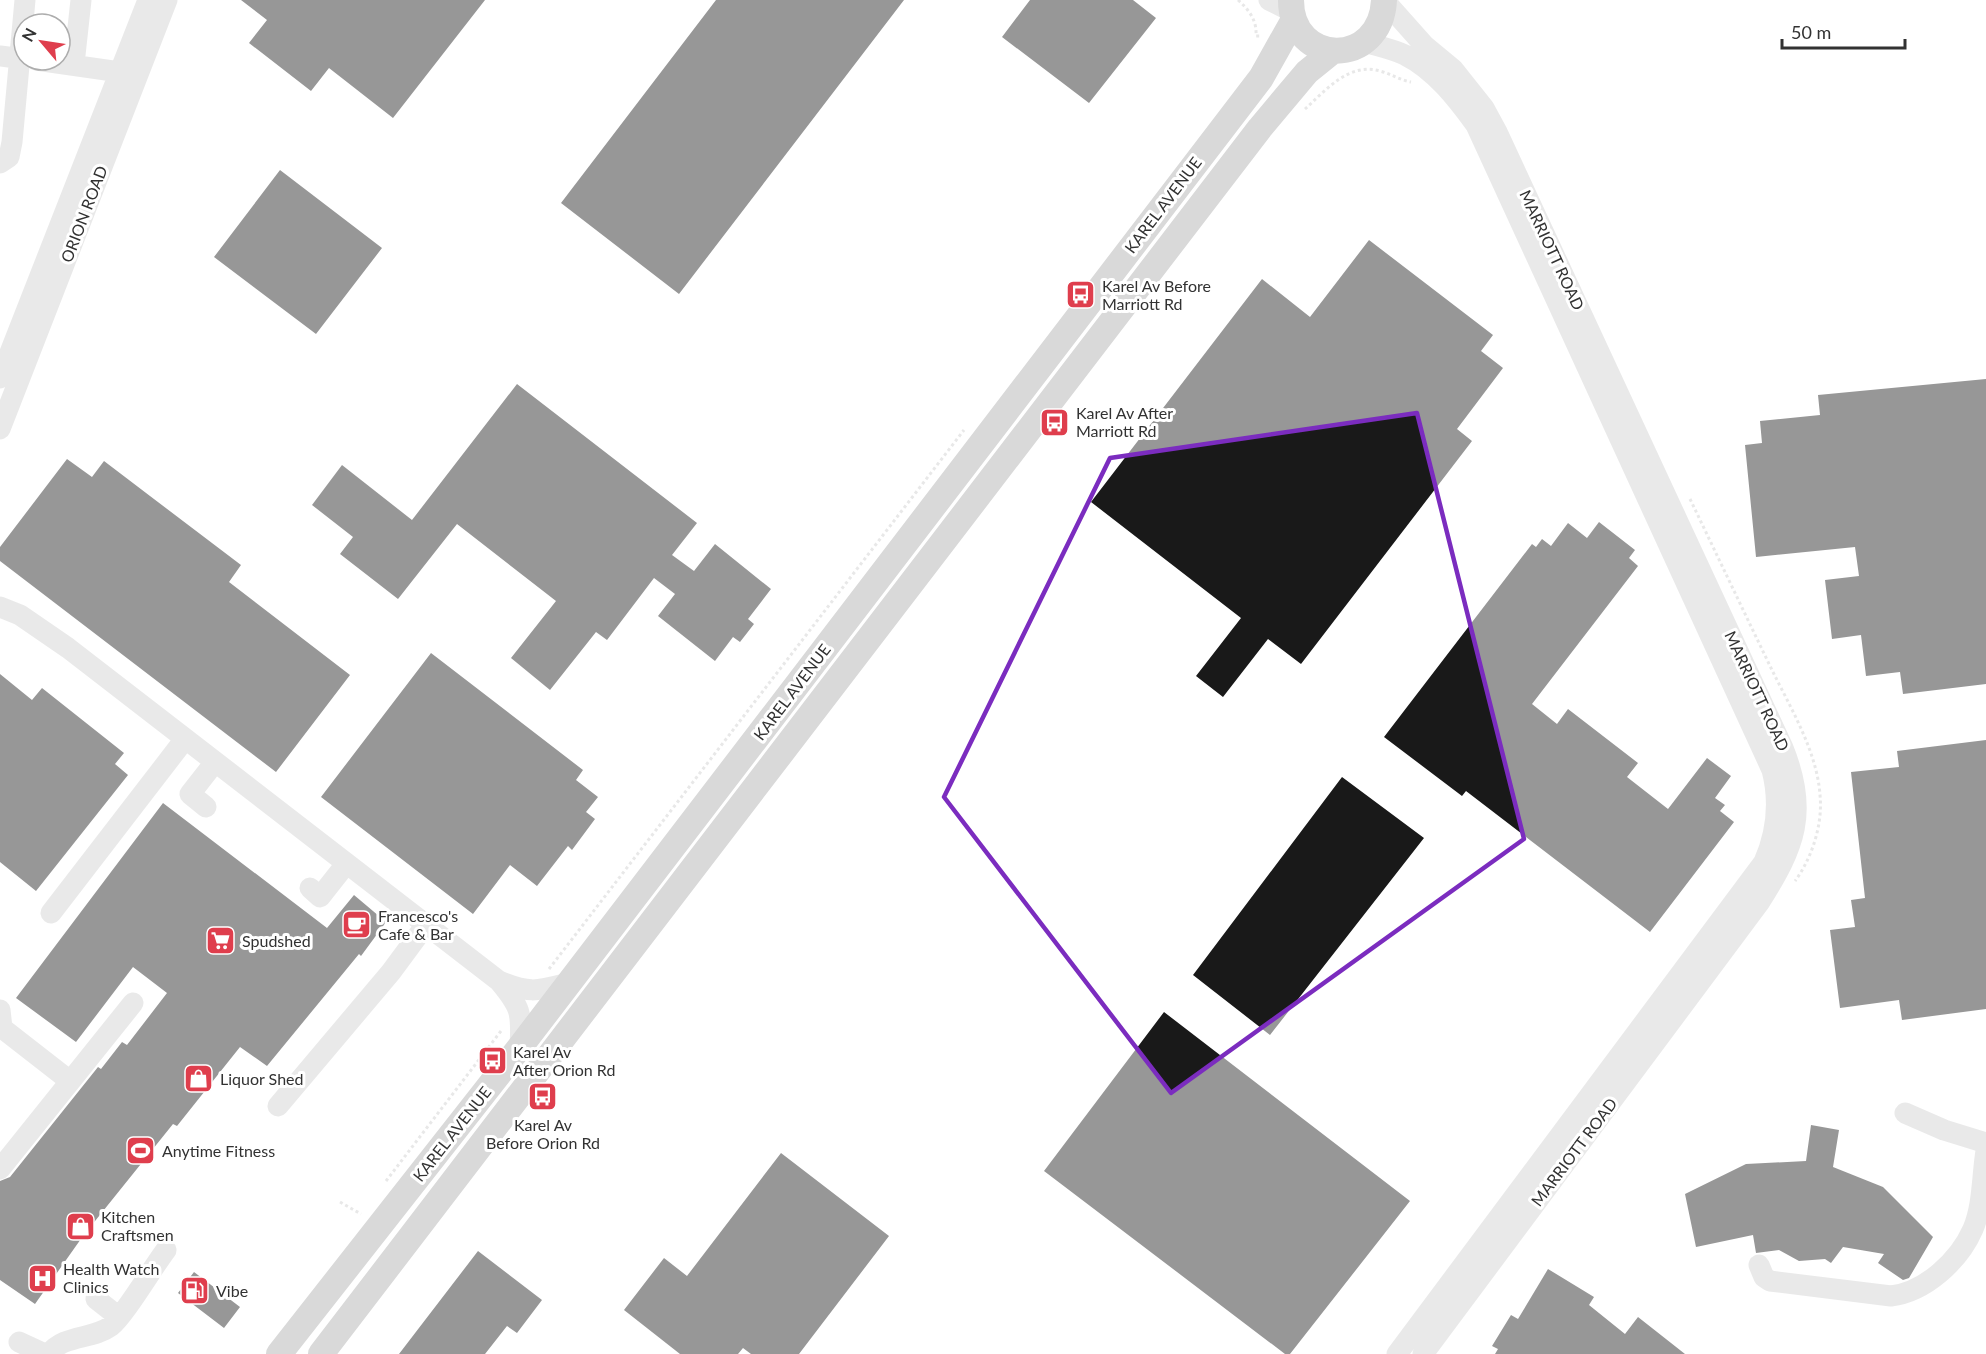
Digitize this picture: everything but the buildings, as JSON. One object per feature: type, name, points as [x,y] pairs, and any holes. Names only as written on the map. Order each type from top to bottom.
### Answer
[{"type":"main road","points":[[1364,42],[1379,24],[1384,0]]},
{"type":"main road","name":"KAREL AVENUE","points":[[1286,8],[1309,42],[1333,51],[1344,51],[1364,42]]},
{"type":"main road","name":"KAREL AVENUE","points":[[279,1354],[520,1047],[1261,78],[1286,8]]},
{"type":"main road","name":"KAREL AVENUE","points":[[321,1354],[1260,128],[1307,72],[1333,51]]},
{"type":"main road","points":[[346,1268],[430,1195],[442,1196]]},
{"type":"street","points":[[81,0],[74,64],[120,72]]},
{"type":"street","name":"ORION ROAD","points":[[0,378],[148,0]]},
{"type":"street","name":"ORION ROAD","points":[[0,429],[167,0]]},
{"type":"street","name":"MARRIOTT ROAD","points":[[1384,0],[1424,45],[1453,69],[1484,108],[1497,132],[1783,748],[1795,781],[1797,805],[1796,829],[1790,849],[1759,903],[1424,1354]]},
{"type":"street","name":"MARRIOTT ROAD","points":[[1364,42],[1405,55],[1417,63],[1441,81],[1476,125],[1772,770],[1777,810],[1774,834],[1764,862],[1396,1354]]},
{"type":"street","points":[[0,163],[9,157],[19,72]]},
{"type":"street","points":[[0,607],[20,615],[68,648],[424,926],[499,981],[522,991],[525,999],[520,1047]]},
{"type":"street","points":[[51,913],[185,739]]},
{"type":"street","points":[[206,807],[190,794],[215,762]]},
{"type":"street","points":[[310,888],[320,897],[346,864]]},
{"type":"street","points":[[287,1105],[318,1072],[397,977],[424,926]]},
{"type":"street","points":[[525,999],[569,983]]},
{"type":"street","points":[[0,1169],[133,1004]]},
{"type":"street","points":[[1,1023],[70,1081]]},
{"type":"street","points":[[1905,1113],[1944,1130],[1986,1143]]},
{"type":"street","points":[[1759,1265],[1764,1276],[1770,1281],[1891,1296],[1906,1294],[1920,1287],[1957,1253],[1974,1228],[1986,1151]]},
{"type":"street","points":[[19,1342],[47,1354],[56,1345],[98,1334],[114,1324],[166,1250]]},
{"type":"street","points":[[96,1299],[119,1317]]},
{"type":"path","points":[[1238,0],[1253,18],[1256,36],[1263,37]]},
{"type":"path","points":[[1303,111],[1346,75],[1360,69],[1380,71]]},
{"type":"path","points":[[381,1187],[966,426]]},
{"type":"path","points":[[1687,493],[1800,727],[1816,773],[1820,795],[1820,820],[1813,847],[1792,885]]},
{"type":"path","points":[[340,1202],[360,1216],[367,1206]]},
{"type":"highlighted area","points":[[1417,413],[1524,839],[1171,1093],[944,797],[1110,458]]},
{"type":"place","name":"Karel Av Before Marriott Rd","points":[[1081,295]]},
{"type":"place","name":"Karel Av After Marriott Rd","points":[[1055,422]]},
{"type":"place","name":"Francesco's Cafe & Bar","points":[[357,925]]},
{"type":"place","name":"Spudshed","points":[[221,941]]},
{"type":"place","name":"Karel Av After Orion Rd","points":[[492,1061]]},
{"type":"place","name":"Liquor Shed","points":[[199,1079]]},
{"type":"place","name":"Karel Av Before Orion Rd","points":[[543,1097]]},
{"type":"place","name":"Anytime Fitness","points":[[141,1151]]},
{"type":"place","name":"Kitchen Craftsmen","points":[[80,1226]]},
{"type":"place","name":"Health Watch Clinics","points":[[42,1278]]},
{"type":"place","name":"Vibe","points":[[195,1291]]}]
